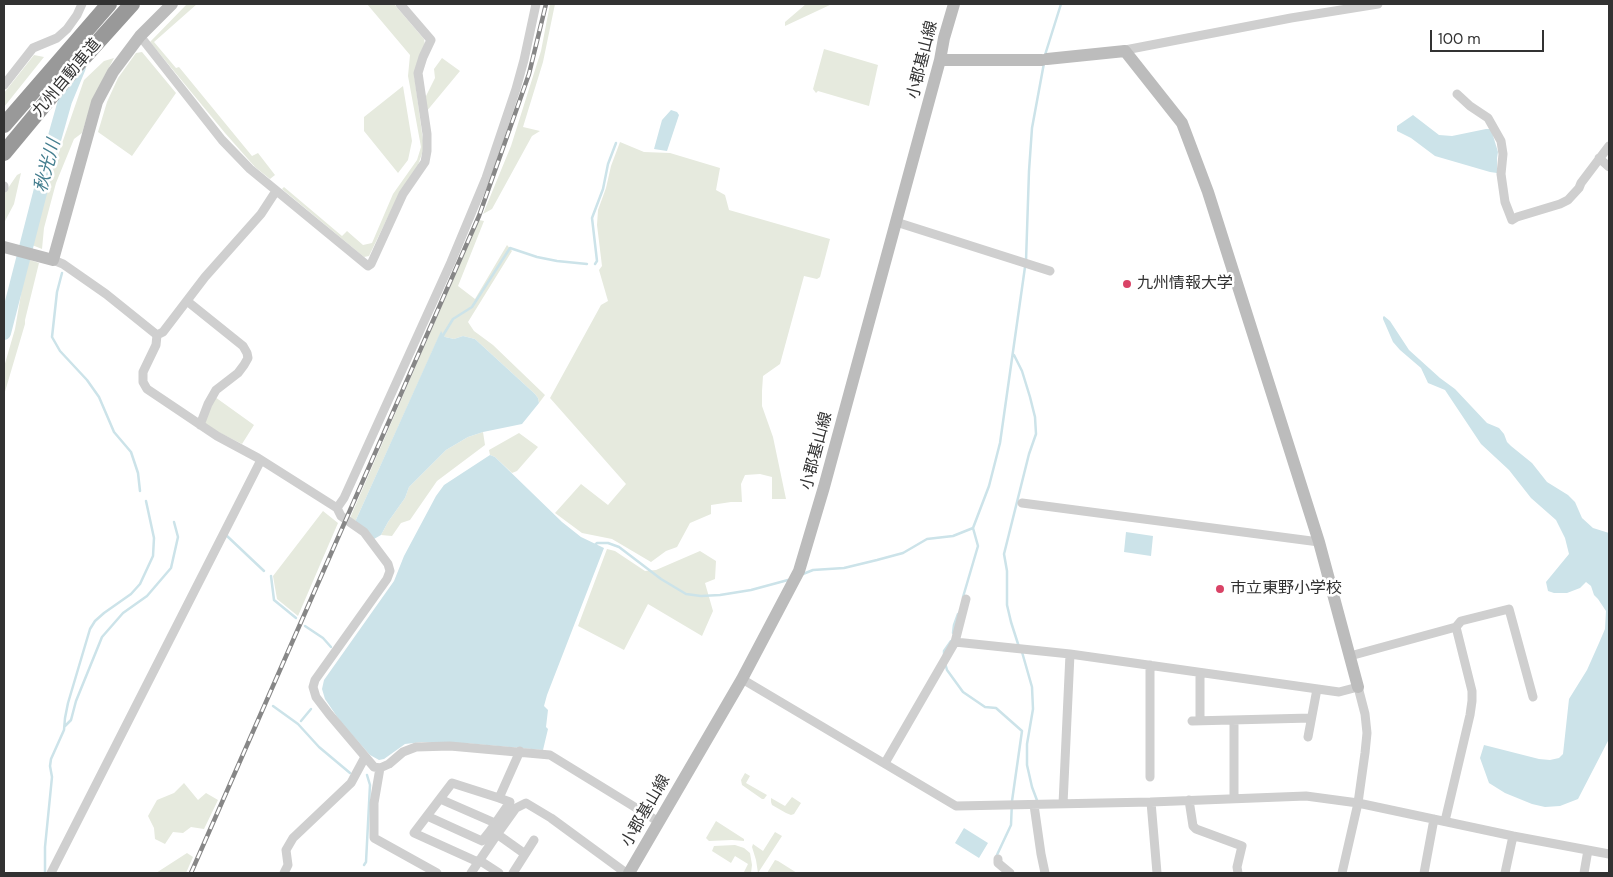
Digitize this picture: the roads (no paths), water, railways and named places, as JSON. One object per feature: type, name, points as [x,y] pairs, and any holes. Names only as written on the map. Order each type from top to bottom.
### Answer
[{"type":"highway","name":"九州自動車道","points":[[4,125],[109,4]]},
{"type":"highway","name":"九州自動車道","points":[[4,153],[132,4]]},
{"type":"street","points":[[4,85],[33,48],[58,38],[67,29],[82,4]]},
{"type":"street","points":[[54,260],[97,102],[113,72],[140,36],[172,4]]},
{"type":"street","points":[[140,36],[222,140],[250,169],[368,266],[371,264],[403,194],[425,162],[427,151],[427,134],[418,73],[431,40],[400,4]]},
{"type":"street","points":[[337,508],[344,498],[451,262],[486,178],[524,60],[536,4]]},
{"type":"street","name":"小郡基山線","points":[[627,873],[659,822],[742,679],[796,577],[824,487],[954,4]]},
{"type":"street","points":[[1108,54],[1291,18],[1378,4]]},
{"type":"street","points":[[940,60],[1045,60],[1125,51],[1182,123],[1208,192],[1319,542],[1365,714],[1366,733],[1358,803],[1342,873]]},
{"type":"street","points":[[1457,94],[1470,106],[1488,118],[1501,141],[1503,154],[1501,174],[1505,202],[1512,220],[1568,200],[1579,188],[1609,146]]},
{"type":"street","points":[[1599,158],[1609,167]]},
{"type":"street","points":[[157,335],[163,332],[224,254],[261,214],[276,191]]},
{"type":"street","points":[[896,222],[1050,271]]},
{"type":"street","points":[[6,248],[63,264],[106,294],[157,335]]},
{"type":"street","points":[[187,302],[243,346],[248,358],[238,372],[216,390],[200,425]]},
{"type":"street","points":[[157,335],[156,345],[143,372],[143,382],[147,389],[217,436],[241,448],[337,508],[341,516],[364,532],[384,556],[390,571],[388,579],[315,680],[313,687],[316,697],[374,766],[380,768],[389,764],[403,752],[416,747],[450,746],[550,755],[659,822]]},
{"type":"street","points":[[51,873],[261,460]]},
{"type":"street","points":[[1022,503],[1319,542]]},
{"type":"street","points":[[885,763],[955,642],[966,599]]},
{"type":"street","points":[[1350,656],[1456,627],[1461,621],[1509,609],[1533,697]]},
{"type":"street","points":[[1444,821],[1472,701],[1472,691],[1456,627]]},
{"type":"street","points":[[955,642],[1070,654],[1338,692],[1358,687]]},
{"type":"street","points":[[1064,804],[1070,654]]},
{"type":"street","points":[[1150,665],[1150,777]]},
{"type":"street","points":[[1200,673],[1196,720],[1311,718]]},
{"type":"street","points":[[742,679],[956,806],[1151,802],[1306,796],[1358,803],[1512,836],[1609,854]]},
{"type":"street","points":[[1308,736],[1317,689]]},
{"type":"street","points":[[1234,720],[1234,798]]},
{"type":"street","points":[[499,798],[520,751]]},
{"type":"street","points":[[284,873],[288,865],[286,850],[293,838],[351,783],[365,757]]},
{"type":"street","points":[[380,768],[374,803],[374,838],[437,873]]},
{"type":"street","points":[[471,873],[479,861],[510,802],[452,784],[414,833],[479,861],[499,873]]},
{"type":"street","points":[[440,799],[494,831],[525,854]]},
{"type":"street","points":[[1189,800],[1193,826],[1196,829],[1242,846],[1237,867],[1238,873]]},
{"type":"street","points":[[1151,802],[1157,873]]},
{"type":"street","points":[[427,816],[482,841],[516,808],[526,803],[551,818],[627,873]]},
{"type":"street","points":[[1034,805],[1045,873]]},
{"type":"street","points":[[1424,873],[1434,819]]},
{"type":"street","points":[[1505,873],[1512,836]]},
{"type":"street","points":[[513,873],[534,840]]},
{"type":"street","points":[[1584,873],[1588,850]]},
{"type":"street","points":[[998,859],[998,863],[1010,873]]},
{"type":"water","points":[[671,110],[679,115],[667,151],[654,149],[662,120]]},
{"type":"water","points":[[1413,115],[1439,135],[1452,136],[1491,129],[1498,152],[1497,173],[1435,156],[1411,138],[1397,131],[1397,126]]},
{"type":"water","points":[[1384,316],[1390,321],[1409,350],[1455,389],[1487,423],[1499,428],[1507,442],[1532,463],[1547,482],[1568,495],[1575,502],[1582,518],[1593,528],[1609,533],[1609,739],[1578,799],[1560,806],[1545,807],[1532,804],[1505,793],[1489,783],[1480,758],[1484,745],[1539,759],[1550,760],[1559,758],[1563,754],[1569,699],[1587,670],[1605,629],[1606,611],[1594,595],[1591,586],[1586,582],[1580,588],[1567,593],[1548,591],[1546,582],[1569,554],[1565,538],[1556,520],[1531,498],[1509,470],[1481,444],[1445,390],[1428,383],[1421,368],[1393,342],[1383,319]]},
{"type":"water","points":[[441,331],[445,337],[454,339],[463,336],[475,339],[535,394],[539,403],[522,424],[468,437],[446,450],[409,487],[405,498],[381,535],[374,539],[355,522]]},
{"type":"water","points":[[490,455],[495,457],[562,522],[581,537],[604,548],[547,695],[544,706],[548,710],[546,727],[548,729],[543,750],[464,743],[422,742],[405,744],[384,759],[379,760],[370,755],[340,721],[325,699],[322,689],[324,680],[394,581],[404,556],[436,496],[444,485]]},
{"type":"water","points":[[1126,532],[1153,536],[1151,556],[1124,552]]},
{"type":"water","points":[[964,828],[988,843],[979,858],[955,843]]},
{"type":"waterway","points":[[1045,55],[1061,4]]},
{"type":"waterway","points":[[1026,261],[1032,128],[1044,63]]},
{"type":"waterway","name":"秋光川","points":[[4,333],[50,154],[65,101],[79,67]]},
{"type":"waterway","points":[[595,264],[597,261],[592,218],[603,189],[608,164],[616,143]]},
{"type":"waterway","points":[[442,337],[453,319],[472,307],[510,248],[537,257],[587,264]]},
{"type":"waterway","points":[[963,597],[978,546],[973,528],[989,486],[1000,443],[1025,267]]},
{"type":"waterway","points":[[62,273],[57,292],[52,337],[60,351],[87,380],[99,397],[114,432],[131,452],[138,473],[140,491]]},
{"type":"waterway","points":[[1014,355],[1022,371],[1030,397],[1035,417],[1036,434],[1029,454],[1004,554],[1007,571],[1007,605],[1019,647]]},
{"type":"waterway","points":[[45,873],[45,847],[52,777],[51,759],[64,730],[68,703],[90,629],[95,621],[131,594],[140,584],[153,556],[154,538],[146,501]]},
{"type":"waterway","points":[[65,726],[71,720],[76,701],[102,637],[123,613],[147,596],[171,568],[178,537],[174,522]]},
{"type":"waterway","points":[[803,574],[813,570],[844,568],[903,553],[927,539],[953,536],[973,528]]},
{"type":"waterway","points":[[227,536],[264,571]]},
{"type":"waterway","points":[[595,545],[597,543],[608,543],[619,547],[661,579],[686,594],[701,596],[720,595],[751,590],[788,580]]},
{"type":"waterway","points":[[271,576],[274,600],[296,618]]},
{"type":"waterway","points":[[953,633],[958,614]]},
{"type":"waterway","points":[[305,626],[323,638],[331,647]]},
{"type":"waterway","points":[[944,655],[944,651],[951,641]]},
{"type":"waterway","points":[[1022,652],[1032,687],[1033,709],[1027,744],[1027,765],[1038,803]]},
{"type":"waterway","points":[[945,663],[947,670],[963,692],[985,707],[996,708],[1022,731],[1012,801],[1011,825],[996,857]]},
{"type":"waterway","points":[[273,706],[298,724],[319,747],[350,773]]},
{"type":"waterway","points":[[301,721],[311,709]]},
{"type":"waterway","points":[[364,865],[366,862],[370,785],[367,775]]},
{"type":"railway","points":[[191,873],[479,216],[529,74],[546,4]]},
{"type":"place","name":"九州情報大学","points":[[1127,284]]},
{"type":"place","name":"市立東野小学校","points":[[1220,589]]}]
